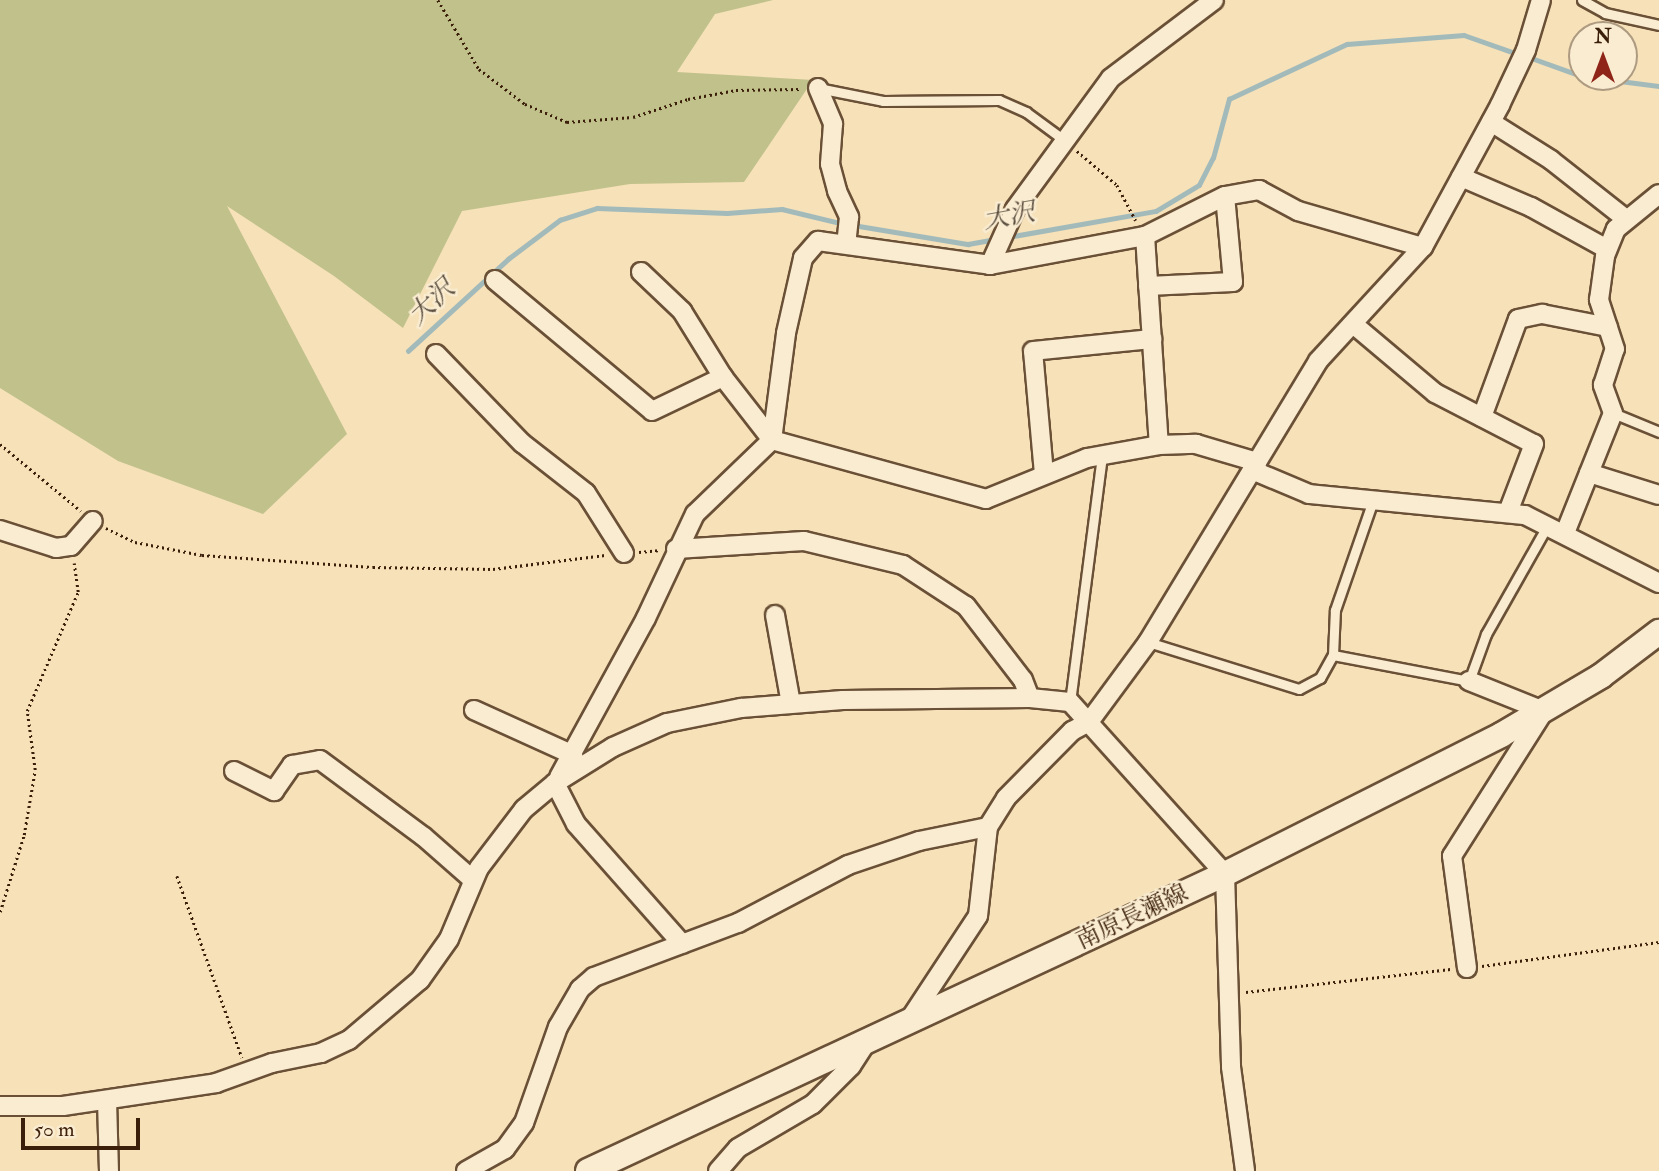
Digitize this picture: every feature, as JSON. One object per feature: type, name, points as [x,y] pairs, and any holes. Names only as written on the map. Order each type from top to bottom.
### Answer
[{"type":"main road","name":"南原長瀬線","points":[[587,1171],[1225,874],[1544,711],[1601,676],[1659,632]]},
{"type":"street","points":[[990,265],[1015,209],[1111,78],[1214,0]]},
{"type":"street","points":[[910,1019],[978,916],[988,827],[1006,798],[1072,731],[1089,722],[1148,642],[1318,361],[1423,247],[1491,122],[1526,50],[1541,0]]},
{"type":"street","points":[[818,88],[833,124],[833,178],[849,217],[846,244]]},
{"type":"street","points":[[1491,122],[1551,160],[1626,219]]},
{"type":"street","points":[[1461,177],[1531,207],[1607,249]]},
{"type":"street","points":[[555,783],[573,755],[646,618],[676,549],[695,514],[772,440],[786,333],[803,258],[818,242],[990,265],[1145,236],[1225,196],[1259,190],[1298,211],[1423,247]]},
{"type":"street","points":[[1565,533],[1613,413],[1603,385],[1615,349],[1599,300],[1607,249],[1626,219],[1659,194]]},
{"type":"street","points":[[1148,286],[1233,282],[1225,196]]},
{"type":"street","points":[[1145,236],[1159,445]]},
{"type":"street","points":[[641,272],[682,311],[723,377],[772,440],[986,499],[1044,474],[1102,456],[1159,445],[1196,444],[1255,466],[1309,494],[1372,503],[1508,512],[1548,525],[1659,583]]},
{"type":"street","points":[[495,280],[652,411],[723,377]]},
{"type":"street","points":[[1482,417],[1518,319],[1542,314],[1608,327]]},
{"type":"street","points":[[1353,324],[1435,393],[1534,444],[1508,512]]},
{"type":"street","points":[[1044,474],[1033,351],[1152,340]]},
{"type":"street","points":[[436,354],[522,443],[586,493],[624,553]]},
{"type":"street","points":[[1589,473],[1659,495]]},
{"type":"street","points":[[0,530],[56,548],[71,546],[93,521]]},
{"type":"street","points":[[676,549],[804,541],[903,565],[966,606],[1023,680],[1030,698]]},
{"type":"street","points":[[775,615],[791,704]]},
{"type":"street","points":[[1467,968],[1452,856],[1544,711],[1469,681]]},
{"type":"street","points":[[0,1106],[107,1100],[216,1083],[321,1053],[384,1014],[420,980],[449,939],[473,880],[495,841],[555,783],[613,747],[667,723],[791,704],[1030,698],[1070,702],[1225,874],[1231,1067],[1245,1171]]},
{"type":"street","points":[[474,710],[573,755]]},
{"type":"street","points":[[234,771],[274,791],[292,765],[320,760],[424,837],[473,880]]},
{"type":"street","points":[[555,783],[576,824],[682,944]]},
{"type":"street","points":[[466,1171],[505,1149],[524,1124],[558,1027],[580,989],[594,976],[682,944],[776,905],[848,865],[919,841],[988,827]]},
{"type":"street","points":[[718,1171],[738,1147],[813,1104],[850,1066],[866,1043]]},
{"type":"street","points":[[107,1100],[109,1171]]},
{"type":"lane","points":[[1582,0],[1605,13],[1659,25]]},
{"type":"lane","points":[[818,88],[883,101],[999,100],[1064,140]]},
{"type":"lane","points":[[1613,413],[1659,432]]},
{"type":"lane","points":[[1070,702],[1102,456]]},
{"type":"lane","points":[[1148,642],[1300,690],[1320,678],[1333,655],[1335,610],[1372,503]]},
{"type":"lane","points":[[1333,655],[1469,681],[1486,634],[1548,525]]},
{"type":"path","points":[[438,0],[479,69],[525,104],[567,122],[633,117],[688,99],[736,90],[818,88]]},
{"type":"path","points":[[1064,140],[1116,185],[1145,236]]},
{"type":"path","points":[[0,444],[30,464],[93,521],[135,542],[202,555],[373,567],[493,569],[676,549]]},
{"type":"path","points":[[0,912],[24,835],[35,770],[27,711],[78,592],[71,546]]},
{"type":"path","points":[[177,876],[215,991],[248,1072]]},
{"type":"path","points":[[1228,994],[1467,968],[1659,942]]},
{"type":"green space","points":[[0,0],[773,0],[715,14],[677,72],[813,80],[744,182],[630,184],[462,211],[403,328],[334,276],[227,206],[347,434],[263,514],[118,461],[0,388]]},
{"type":"waterway","name":"大沢","points":[[1008,237],[1156,211],[1199,185],[1213,158],[1229,99],[1347,44],[1464,35],[1518,54]]},
{"type":"waterway","name":"大沢","points":[[1526,56],[1568,71]]},
{"type":"waterway","name":"大沢","points":[[1638,83],[1659,86]]},
{"type":"waterway","name":"大沢","points":[[408,351],[508,259],[560,220],[597,208],[727,213],[782,209],[844,224]]},
{"type":"waterway","name":"大沢","points":[[853,225],[968,244],[996,239]]}]
